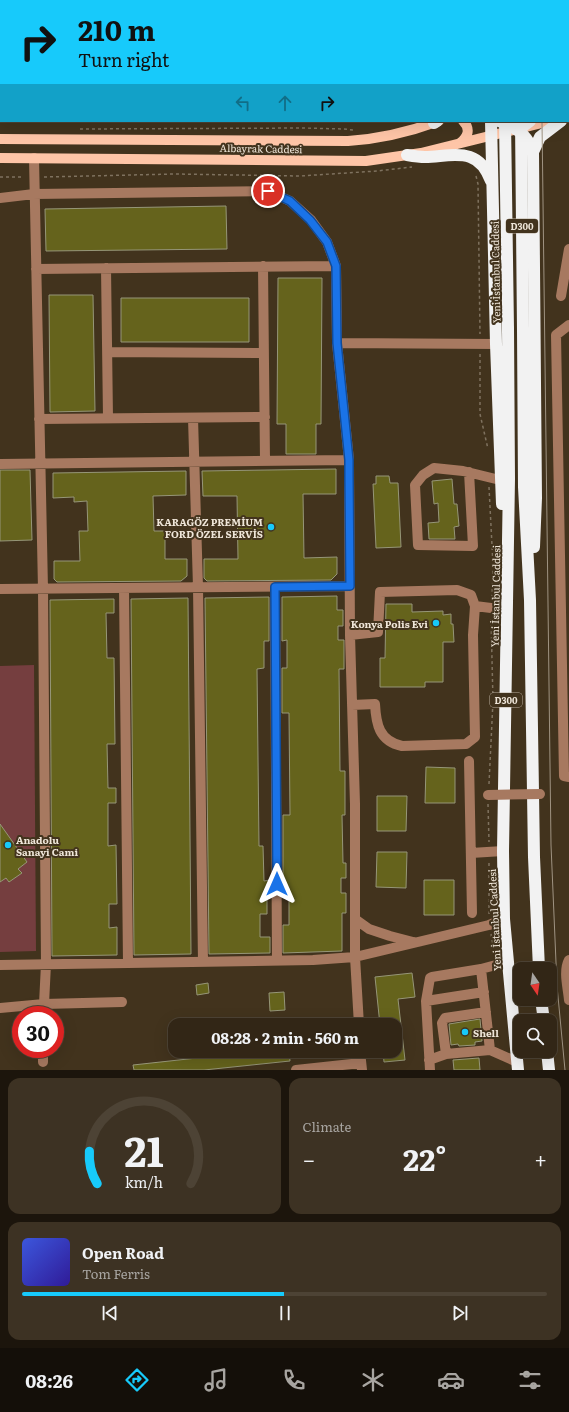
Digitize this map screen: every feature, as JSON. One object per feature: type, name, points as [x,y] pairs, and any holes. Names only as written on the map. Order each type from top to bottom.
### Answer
[{"type":"highway","points":[[491,122],[496,344],[495,479],[503,518],[509,538]]},
{"type":"highway","points":[[502,122],[519,125],[531,144],[533,152],[536,498],[530,600]]},
{"type":"highway","name":"Yeni İstanbul Caddesi","points":[[505,122],[509,538],[503,851],[504,919],[502,963],[517,1066]]},
{"type":"highway","points":[[533,152],[540,137],[560,122]]},
{"type":"highway","name":"D300","points":[[519,125],[524,488],[530,600],[534,850],[539,962]]},
{"type":"highway","points":[[407,155],[426,157],[455,154],[468,157],[480,163],[489,176],[492,184]]},
{"type":"highway","points":[[492,184],[496,167],[503,160],[513,158],[522,160],[526,163],[534,182]]},
{"type":"highway","points":[[548,1058],[549,1070]]},
{"type":"main road","points":[[0,139],[348,141],[366,140],[394,135],[436,122]]},
{"type":"main road","points":[[460,143],[468,135],[467,125],[464,122]]},
{"type":"main road","name":"Albayrak Caddesi","points":[[0,158],[366,160],[407,155],[491,136],[519,125],[542,122]]},
{"type":"street","points":[[34,158],[43,589],[46,964],[44,1004]]},
{"type":"street","points":[[0,198],[34,194],[268,191],[290,201],[310,220],[327,242],[336,266],[337,343],[349,460],[350,635],[355,804],[355,957],[359,1018]]},
{"type":"street","points":[[561,296],[569,249]]},
{"type":"street","points":[[263,266],[265,461]]},
{"type":"street","points":[[36,269],[336,266]]},
{"type":"street","points":[[106,268],[108,418]]},
{"type":"street","points":[[569,324],[556,335],[564,498],[566,622],[564,776],[569,777]]},
{"type":"street","points":[[337,343],[496,344]]},
{"type":"street","points":[[108,352],[264,353]]},
{"type":"street","points":[[39,419],[265,417]]},
{"type":"street","points":[[193,418],[198,588],[203,962]]},
{"type":"street","points":[[0,464],[349,460]]},
{"type":"street","points":[[469,472],[473,546],[418,545],[415,485],[423,474],[434,468],[469,472],[495,479]]},
{"type":"street","points":[[0,589],[350,586]]},
{"type":"street","points":[[275,587],[277,961]]},
{"type":"street","points":[[124,588],[128,963]]},
{"type":"street","points":[[350,635],[378,632],[380,592],[457,590],[471,595],[475,606],[473,635],[475,736],[471,741],[466,744],[402,746],[393,744],[385,738],[380,731],[376,718],[375,704],[352,704]]},
{"type":"street","points":[[475,606],[507,610]]},
{"type":"street","points":[[469,761],[472,913]]},
{"type":"street","points":[[488,795],[540,794]]},
{"type":"street","points":[[471,854],[503,851]]},
{"type":"street","points":[[355,919],[370,929],[415,942]]},
{"type":"street","points":[[0,965],[277,961],[355,957],[489,925],[504,919]]},
{"type":"street","points":[[569,960],[566,973],[569,1000]]},
{"type":"street","points":[[430,1065],[426,1001],[429,980],[432,977],[481,969],[502,963]]},
{"type":"street","points":[[481,969],[490,1050]]},
{"type":"street","points":[[426,1001],[484,992]]},
{"type":"street","points":[[0,1008],[44,1004],[122,1002]]},
{"type":"street","points":[[446,1054],[442,1023],[443,1020],[448,1017],[486,1012]]},
{"type":"street","points":[[430,1065],[446,1054],[490,1050],[517,1066]]},
{"type":"street","points":[[296,1070],[361,1066]]},
{"type":"path","points":[[77,129],[343,128],[356,131]]},
{"type":"path","points":[[480,163],[474,170],[478,184],[480,414],[489,453]]},
{"type":"path","points":[[0,177],[175,174],[300,176],[415,167]]},
{"type":"path","points":[[495,479],[491,608],[493,701],[488,795],[490,852],[489,925],[502,963]]},
{"type":"shaded area","points":[[34,665],[36,951],[0,952],[0,666]]},
{"type":"building","points":[[226,206],[227,249],[46,251],[45,209]]},
{"type":"building","points":[[278,278],[322,278],[321,424],[316,424],[316,454],[286,454],[286,424],[277,424]]},
{"type":"building","points":[[49,295],[93,295],[95,411],[50,412]]},
{"type":"building","points":[[121,298],[249,298],[249,342],[121,342]]},
{"type":"building","name":"KARAGÖZ PREMİUM FORD ÖZEL SERVİS","points":[[336,469],[336,494],[303,494],[304,558],[337,557],[337,574],[331,580],[207,581],[204,578],[204,559],[238,559],[237,496],[203,496],[202,471]]},
{"type":"building","points":[[0,470],[30,470],[32,540],[0,541]]},
{"type":"building","points":[[186,471],[186,495],[153,496],[154,531],[165,531],[165,559],[187,559],[187,576],[181,581],[57,582],[54,579],[54,561],[80,561],[79,531],[88,531],[87,501],[74,502],[74,497],[53,498],[53,473]]},
{"type":"building","points":[[376,476],[389,476],[390,483],[398,483],[401,547],[376,548],[373,484],[376,484]]},
{"type":"building","points":[[452,479],[454,504],[457,504],[459,526],[454,527],[455,539],[429,539],[428,523],[439,522],[438,503],[434,504],[432,481]]},
{"type":"building","points":[[337,596],[337,610],[343,610],[343,626],[338,626],[338,640],[344,640],[344,669],[339,669],[340,771],[345,771],[345,815],[342,815],[343,863],[346,863],[346,878],[341,878],[341,893],[346,893],[346,913],[342,913],[342,951],[283,953],[283,925],[289,925],[289,888],[283,888],[283,815],[290,815],[289,713],[282,713],[282,668],[287,668],[287,640],[282,641],[282,597]]},
{"type":"building","points":[[269,597],[269,641],[264,641],[264,668],[257,669],[259,846],[263,846],[264,881],[270,880],[270,888],[267,888],[267,914],[260,914],[260,937],[270,937],[270,953],[209,954],[205,598]]},
{"type":"building","points":[[188,598],[191,954],[134,955],[131,599]]},
{"type":"building","points":[[114,599],[114,613],[106,613],[107,658],[114,658],[115,744],[107,744],[108,788],[116,788],[116,803],[108,803],[108,846],[116,845],[117,904],[109,904],[109,928],[117,927],[117,955],[52,956],[50,600]]},
{"type":"building","points":[[386,604],[412,604],[412,612],[443,611],[443,615],[451,614],[454,642],[443,642],[443,682],[425,682],[425,687],[380,687],[380,658],[385,658]]},
{"type":"building","points":[[426,767],[455,768],[455,803],[425,803]]},
{"type":"building","points":[[377,796],[407,796],[406,831],[377,831]]},
{"type":"building","name":"Anadolu Sanayi Cami","points":[[0,824],[27,862],[18,869],[22,873],[9,882],[6,878],[0,882]]},
{"type":"building","points":[[377,852],[407,852],[406,888],[376,887]]},
{"type":"building","points":[[424,880],[454,880],[454,915],[424,915]]},
{"type":"building","points":[[412,973],[415,997],[398,999],[400,1018],[379,1018],[375,977]]},
{"type":"building","points":[[208,983],[209,993],[197,995],[196,985]]},
{"type":"building","points":[[284,992],[285,1010],[270,1011],[269,993]]},
{"type":"building","points":[[480,1019],[482,1041],[475,1042],[475,1045],[451,1045],[449,1024]]},
{"type":"building","points":[[402,1034],[405,1060],[384,1062],[384,1058],[402,1058]]},
{"type":"building","points":[[197,1058],[290,1058],[290,1061],[204,1070],[134,1070],[133,1065]]},
{"type":"building","points":[[479,1058],[480,1070],[454,1070],[453,1060]]},
{"type":"tram line","points":[[542,122],[551,845],[557,986],[565,1070]]},
{"type":"place","name":"KARAGÖZ PREMİUM FORD ÖZEL SERVİS","points":[[271,527]]},
{"type":"place","name":"Konya Polis Evi","points":[[436,623]]},
{"type":"place","name":"Anadolu Sanayi Cami","points":[[8,845]]},
{"type":"place","name":"Shell","points":[[465,1032]]},
{"type":"route","points":[[268,191],[290,201],[310,220],[327,242],[336,266],[337,343],[349,460],[350,586],[275,587],[277,884]]}]
